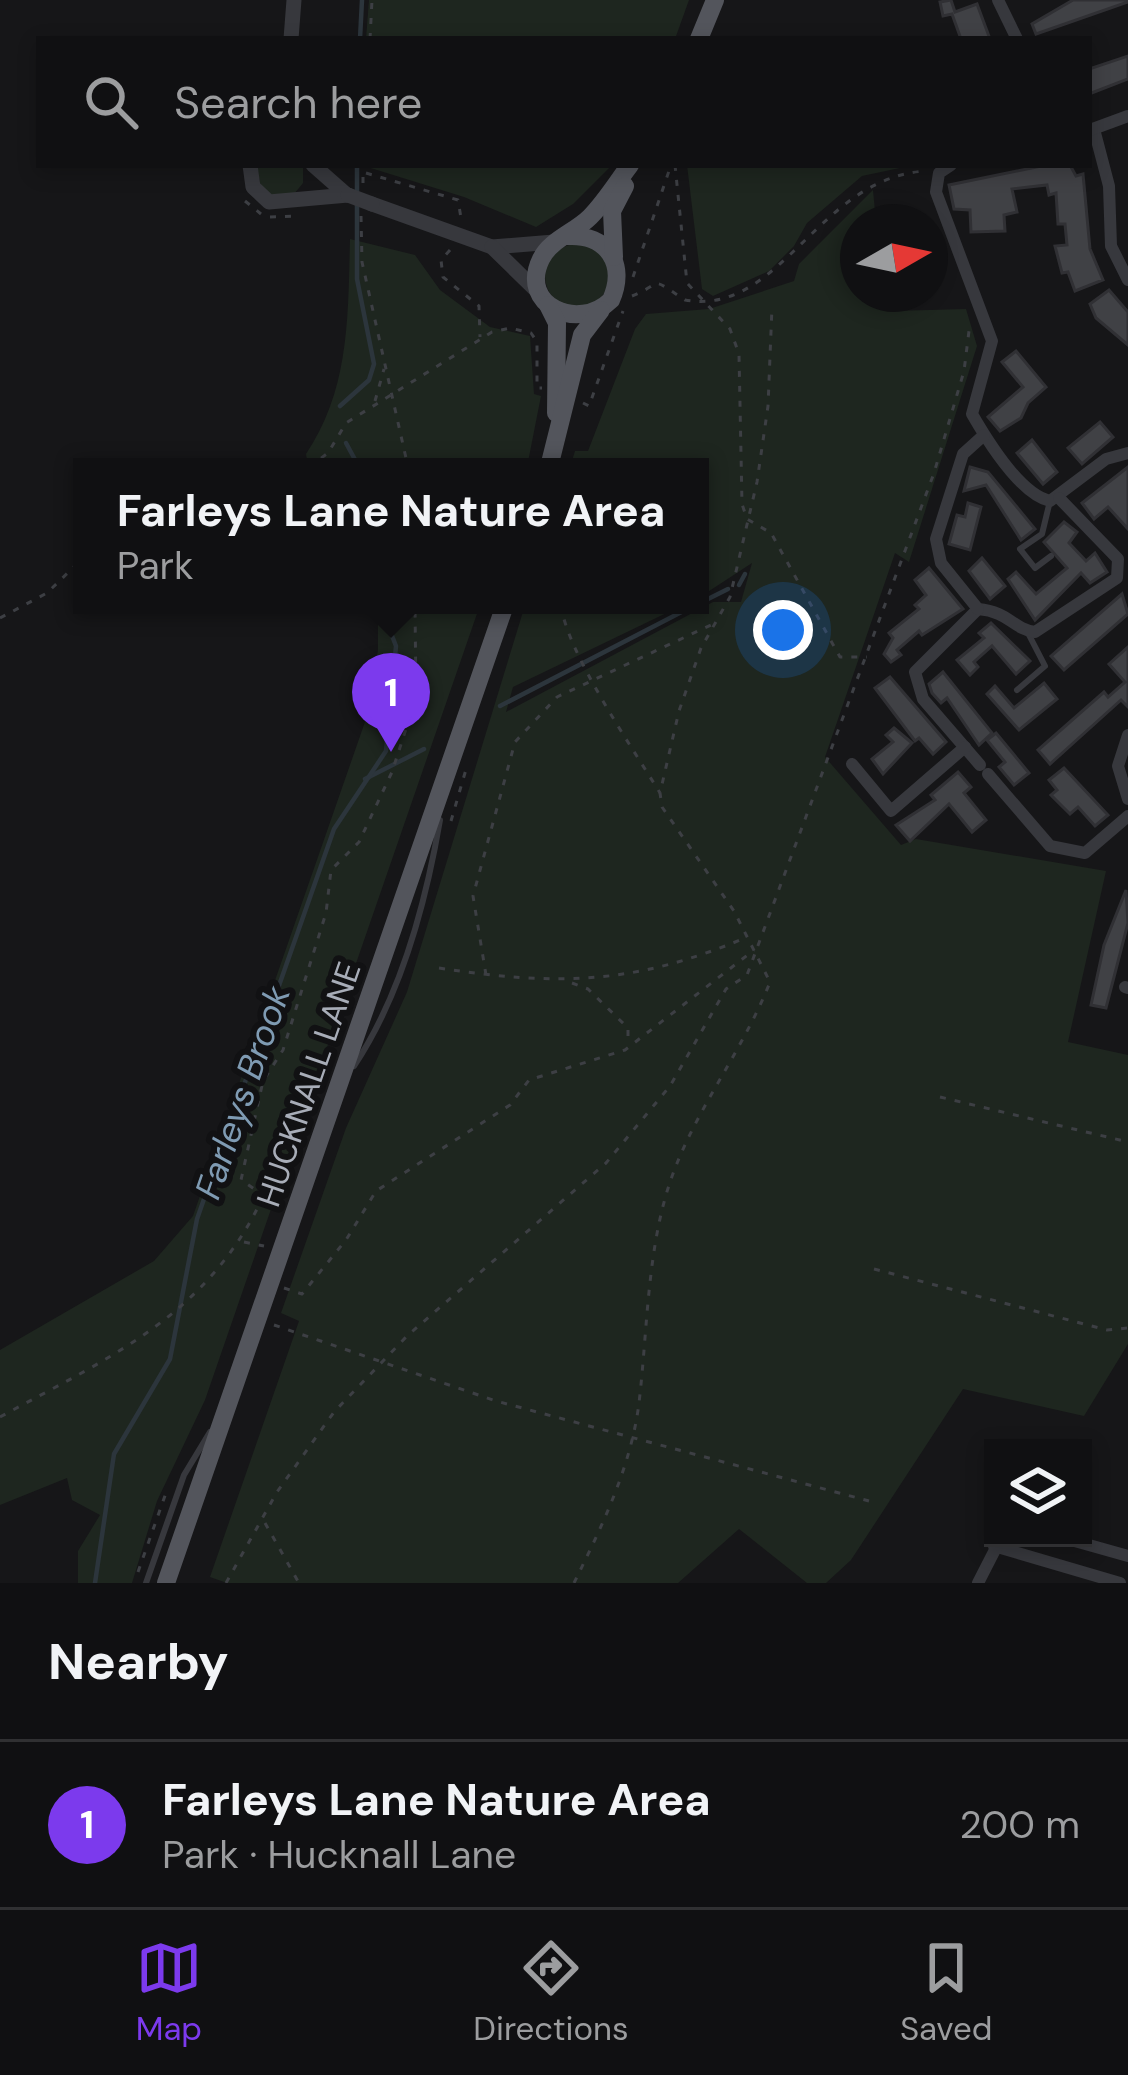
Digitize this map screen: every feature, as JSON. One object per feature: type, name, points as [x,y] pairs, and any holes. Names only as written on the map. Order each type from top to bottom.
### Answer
[{"type":"main road","points":[[700,36],[715,0]]},
{"type":"main road","points":[[556,424],[556,323],[544,299],[538,266],[592,214],[630,168]]},
{"type":"main road","points":[[550,458],[582,334],[617,286],[612,211],[631,168]]},
{"type":"main road","points":[[561,239],[595,239],[614,258]]},
{"type":"main road","points":[[544,299],[573,317],[601,310]]},
{"type":"main road","name":"HUCKNALL LANE","points":[[166,1583],[503,614]]},
{"type":"street","points":[[291,36],[294,0]]},
{"type":"street","points":[[998,0],[1016,36]]},
{"type":"street","points":[[1128,116],[1092,129],[1109,186],[1111,246],[1128,280]]},
{"type":"street","points":[[250,168],[253,187],[269,202],[347,195]]},
{"type":"street","points":[[300,199],[312,184],[313,168]]},
{"type":"street","points":[[316,168],[347,195],[492,247],[544,299]]},
{"type":"street","points":[[945,169],[936,192],[992,341],[972,414],[1034,494],[1055,500],[1108,547],[1124,568],[1107,587],[1076,601],[1043,628],[1028,631],[1002,611],[978,609],[941,562],[936,539],[963,454],[984,435]]},
{"type":"street","points":[[492,247],[561,239]]},
{"type":"street","points":[[1055,500],[1106,459],[1128,453]]},
{"type":"street","points":[[978,609],[914,673],[918,691],[1049,846],[1085,853],[1128,816]]},
{"type":"street","points":[[1128,735],[1118,766],[1128,800]]},
{"type":"street","points":[[851,764],[891,811],[964,747]]},
{"type":"street","points":[[986,797],[998,786]]},
{"type":"street","points":[[1092,1546],[1124,1555],[1126,1537]]},
{"type":"street","points":[[978,1583],[995,1547]]},
{"type":"street","points":[[1012,1547],[1120,1583]]},
{"type":"lane","points":[[1051,556],[1035,568],[1020,549],[1042,534],[1055,500]]},
{"type":"lane","points":[[1017,689],[1046,666],[1028,631]]},
{"type":"lane","points":[[146,1583],[184,1475],[231,1398]]},
{"type":"path","points":[[370,36],[372,0]]},
{"type":"path","points":[[363,168],[362,262],[406,458]]},
{"type":"path","points":[[584,393],[583,405],[590,406],[672,168]]},
{"type":"path","points":[[673,168],[687,283],[730,329],[739,354],[742,504],[747,519],[770,533],[840,657],[869,657]]},
{"type":"path","points":[[628,296],[650,283],[663,283],[685,300],[706,302],[775,272],[822,220],[874,181],[895,173],[945,169]]},
{"type":"path","points":[[226,1583],[229,1570],[334,1412],[381,1362],[639,1129],[726,988],[747,975],[869,657],[964,371],[972,297]]},
{"type":"path","points":[[574,1583],[620,1484],[664,1202],[681,1147],[734,1058],[770,982],[756,949],[662,807],[660,793],[679,710],[730,597],[765,434],[772,307]]},
{"type":"path","points":[[321,458],[346,423],[375,402],[394,395],[460,350],[510,328],[531,333],[537,342],[537,388]]},
{"type":"path","points":[[375,402],[385,368]]},
{"type":"path","points":[[0,618],[47,593],[73,568]]},
{"type":"path","points":[[282,1207],[241,1180],[263,1082],[284,1050],[326,913],[331,870],[359,842],[392,772],[416,698],[415,614]]},
{"type":"path","points":[[561,614],[590,678],[660,793]]},
{"type":"path","points":[[486,975],[472,896],[515,742],[557,698],[590,678],[714,624]]},
{"type":"path","points":[[570,983],[650,970],[746,938]]},
{"type":"path","points":[[289,1289],[302,1294],[346,1240],[376,1191],[510,1106],[529,1080],[625,1050],[756,949]]},
{"type":"path","points":[[439,968],[588,989],[628,1028],[632,1037],[625,1050]]},
{"type":"path","points":[[940,1097],[1128,1142]]},
{"type":"path","points":[[0,1417],[188,1306],[242,1241],[263,1197]]},
{"type":"path","points":[[242,1241],[268,1247]]},
{"type":"path","points":[[874,1269],[1107,1330],[1128,1328]]},
{"type":"path","points":[[269,1324],[496,1401],[869,1502]]},
{"type":"path","points":[[264,1519],[266,1532],[298,1583]]},
{"type":"shaded area","points":[[369,0],[689,0],[676,36],[366,36]]},
{"type":"shaded area","points":[[258,168],[303,168],[303,183],[294,194],[273,197],[261,189]]},
{"type":"shaded area","points":[[371,168],[609,168],[573,204],[536,227],[464,197]]},
{"type":"shaded area","points":[[687,168],[900,168],[862,176],[807,223],[794,246],[769,271],[713,296],[702,289]]},
{"type":"shaded area","points":[[873,190],[874,204],[859,204]]},
{"type":"shaded area","points":[[840,223],[840,312],[966,309],[977,346],[909,562],[895,553],[825,757],[901,845],[916,839],[1106,871],[1068,1042],[1128,1055],[1128,1344],[1084,1416],[963,1389],[851,1560],[826,1583],[807,1583],[739,1529],[678,1583],[227,1583],[210,1577],[299,1321],[281,1313],[346,1128],[407,992],[522,614],[664,614],[513,687],[506,712],[690,614],[709,614],[713,602],[741,602],[752,563],[709,591],[709,458],[573,458],[575,451],[588,451],[635,329],[646,314],[709,309],[794,281],[799,264]]},
{"type":"shaded area","points":[[350,239],[415,255],[440,290],[490,327],[530,336],[534,394],[541,396],[529,458],[307,458],[339,377]]},
{"type":"shaded area","points":[[577,244],[599,254],[609,276],[599,298],[577,308],[555,298],[545,276],[555,254]]},
{"type":"shaded area","points":[[378,614],[477,614],[205,1400],[157,1501],[132,1583],[78,1583],[78,1551],[100,1515],[72,1500],[67,1478],[0,1505],[0,1350],[154,1261],[193,1216],[366,719],[378,650]]},
{"type":"building","points":[[951,0],[955,12],[977,4],[989,36],[960,36],[952,14],[943,16],[940,2]]},
{"type":"building","points":[[1073,0],[1128,2],[1036,34],[1032,24]]},
{"type":"building","points":[[1128,56],[1128,79],[1092,93],[1092,68]]},
{"type":"building","points":[[1031,168],[1072,168],[1076,176],[1083,174],[1090,249],[1103,280],[1075,291],[1068,272],[1062,273],[1055,246],[1067,245],[1065,224],[1058,224],[1056,193],[1049,195],[1047,185],[1012,189],[1017,212],[1004,215],[1005,231],[971,232],[970,210],[954,209],[949,185]]},
{"type":"building","points":[[1109,290],[1128,312],[1128,345],[1096,318],[1090,304]]},
{"type":"building","points":[[1016,351],[1046,387],[1028,403],[1021,418],[1000,431],[988,417],[1023,387],[1002,362]]},
{"type":"building","points":[[1100,422],[1113,437],[1082,464],[1068,448]]},
{"type":"building","points":[[1032,440],[1057,472],[1043,484],[1017,453]]},
{"type":"building","points":[[970,467],[988,472],[1035,529],[1021,540],[986,485],[964,491]]},
{"type":"building","points":[[1128,467],[1128,529],[1108,507],[1094,519],[1082,503]]},
{"type":"building","points":[[968,503],[981,507],[970,550],[949,544],[957,515],[965,517]]},
{"type":"building","points":[[1064,522],[1077,532],[1069,543],[1086,561],[1095,553],[1107,572],[1090,583],[1081,573],[1035,620],[1008,579],[1016,572],[1036,594],[1067,568],[1044,542]]},
{"type":"building","points":[[982,558],[1005,586],[990,599],[969,571]]},
{"type":"building","points":[[929,568],[963,609],[922,635],[919,631],[891,662],[884,654],[893,638],[889,633],[919,609],[915,605],[926,595],[915,580]]},
{"type":"building","points":[[1122,594],[1128,614],[1064,670],[1051,656]]},
{"type":"building","points":[[991,623],[1030,661],[1016,674],[992,646],[974,662],[978,667],[970,675],[957,660],[984,638],[979,633]]},
{"type":"building","points":[[1128,647],[1128,707],[1121,700],[1050,764],[1038,750],[1104,692],[1108,697],[1125,682],[1109,664]]},
{"type":"building","points":[[943,672],[992,733],[979,745],[947,698],[941,703],[932,693],[929,684]]},
{"type":"building","points":[[890,677],[946,742],[933,754],[919,738],[915,741],[875,688]]},
{"type":"building","points":[[1044,683],[1057,699],[1019,730],[987,694],[995,686],[1014,708]]},
{"type":"building","points":[[894,728],[912,743],[883,774],[872,759],[893,742],[886,735]]},
{"type":"building","points":[[996,733],[1029,773],[1014,785],[999,767],[1005,762],[987,740]]},
{"type":"building","points":[[1064,768],[1108,815],[1095,826],[1078,807],[1070,814],[1051,795],[1057,790],[1049,780]]},
{"type":"building","points":[[958,772],[971,787],[964,793],[986,820],[972,832],[949,804],[910,841],[896,825],[935,800],[931,795]]},
{"type":"building","points":[[1126,890],[1128,923],[1106,1008],[1091,1005],[1104,945]]},
{"type":"waterway","name":"Farleys Brook","points":[[360,36],[362,0]]},
{"type":"waterway","name":"Farleys Brook","points":[[340,406],[369,380],[374,364],[357,279],[357,168]]},
{"type":"waterway","name":"Farleys Brook","points":[[346,443],[354,458]]},
{"type":"waterway","points":[[739,585],[745,574]]},
{"type":"waterway","points":[[709,598],[728,589]]},
{"type":"waterway","name":"Farleys Brook","points":[[95,1583],[114,1454],[170,1359],[197,1219],[334,829],[386,751],[396,646],[387,623],[390,614]]},
{"type":"waterway","points":[[500,706],[678,614]]},
{"type":"waterway","points":[[365,779],[424,749]]},
{"type":"place","name":"Farleys Lane Nature Area","points":[[391,752]]}]
